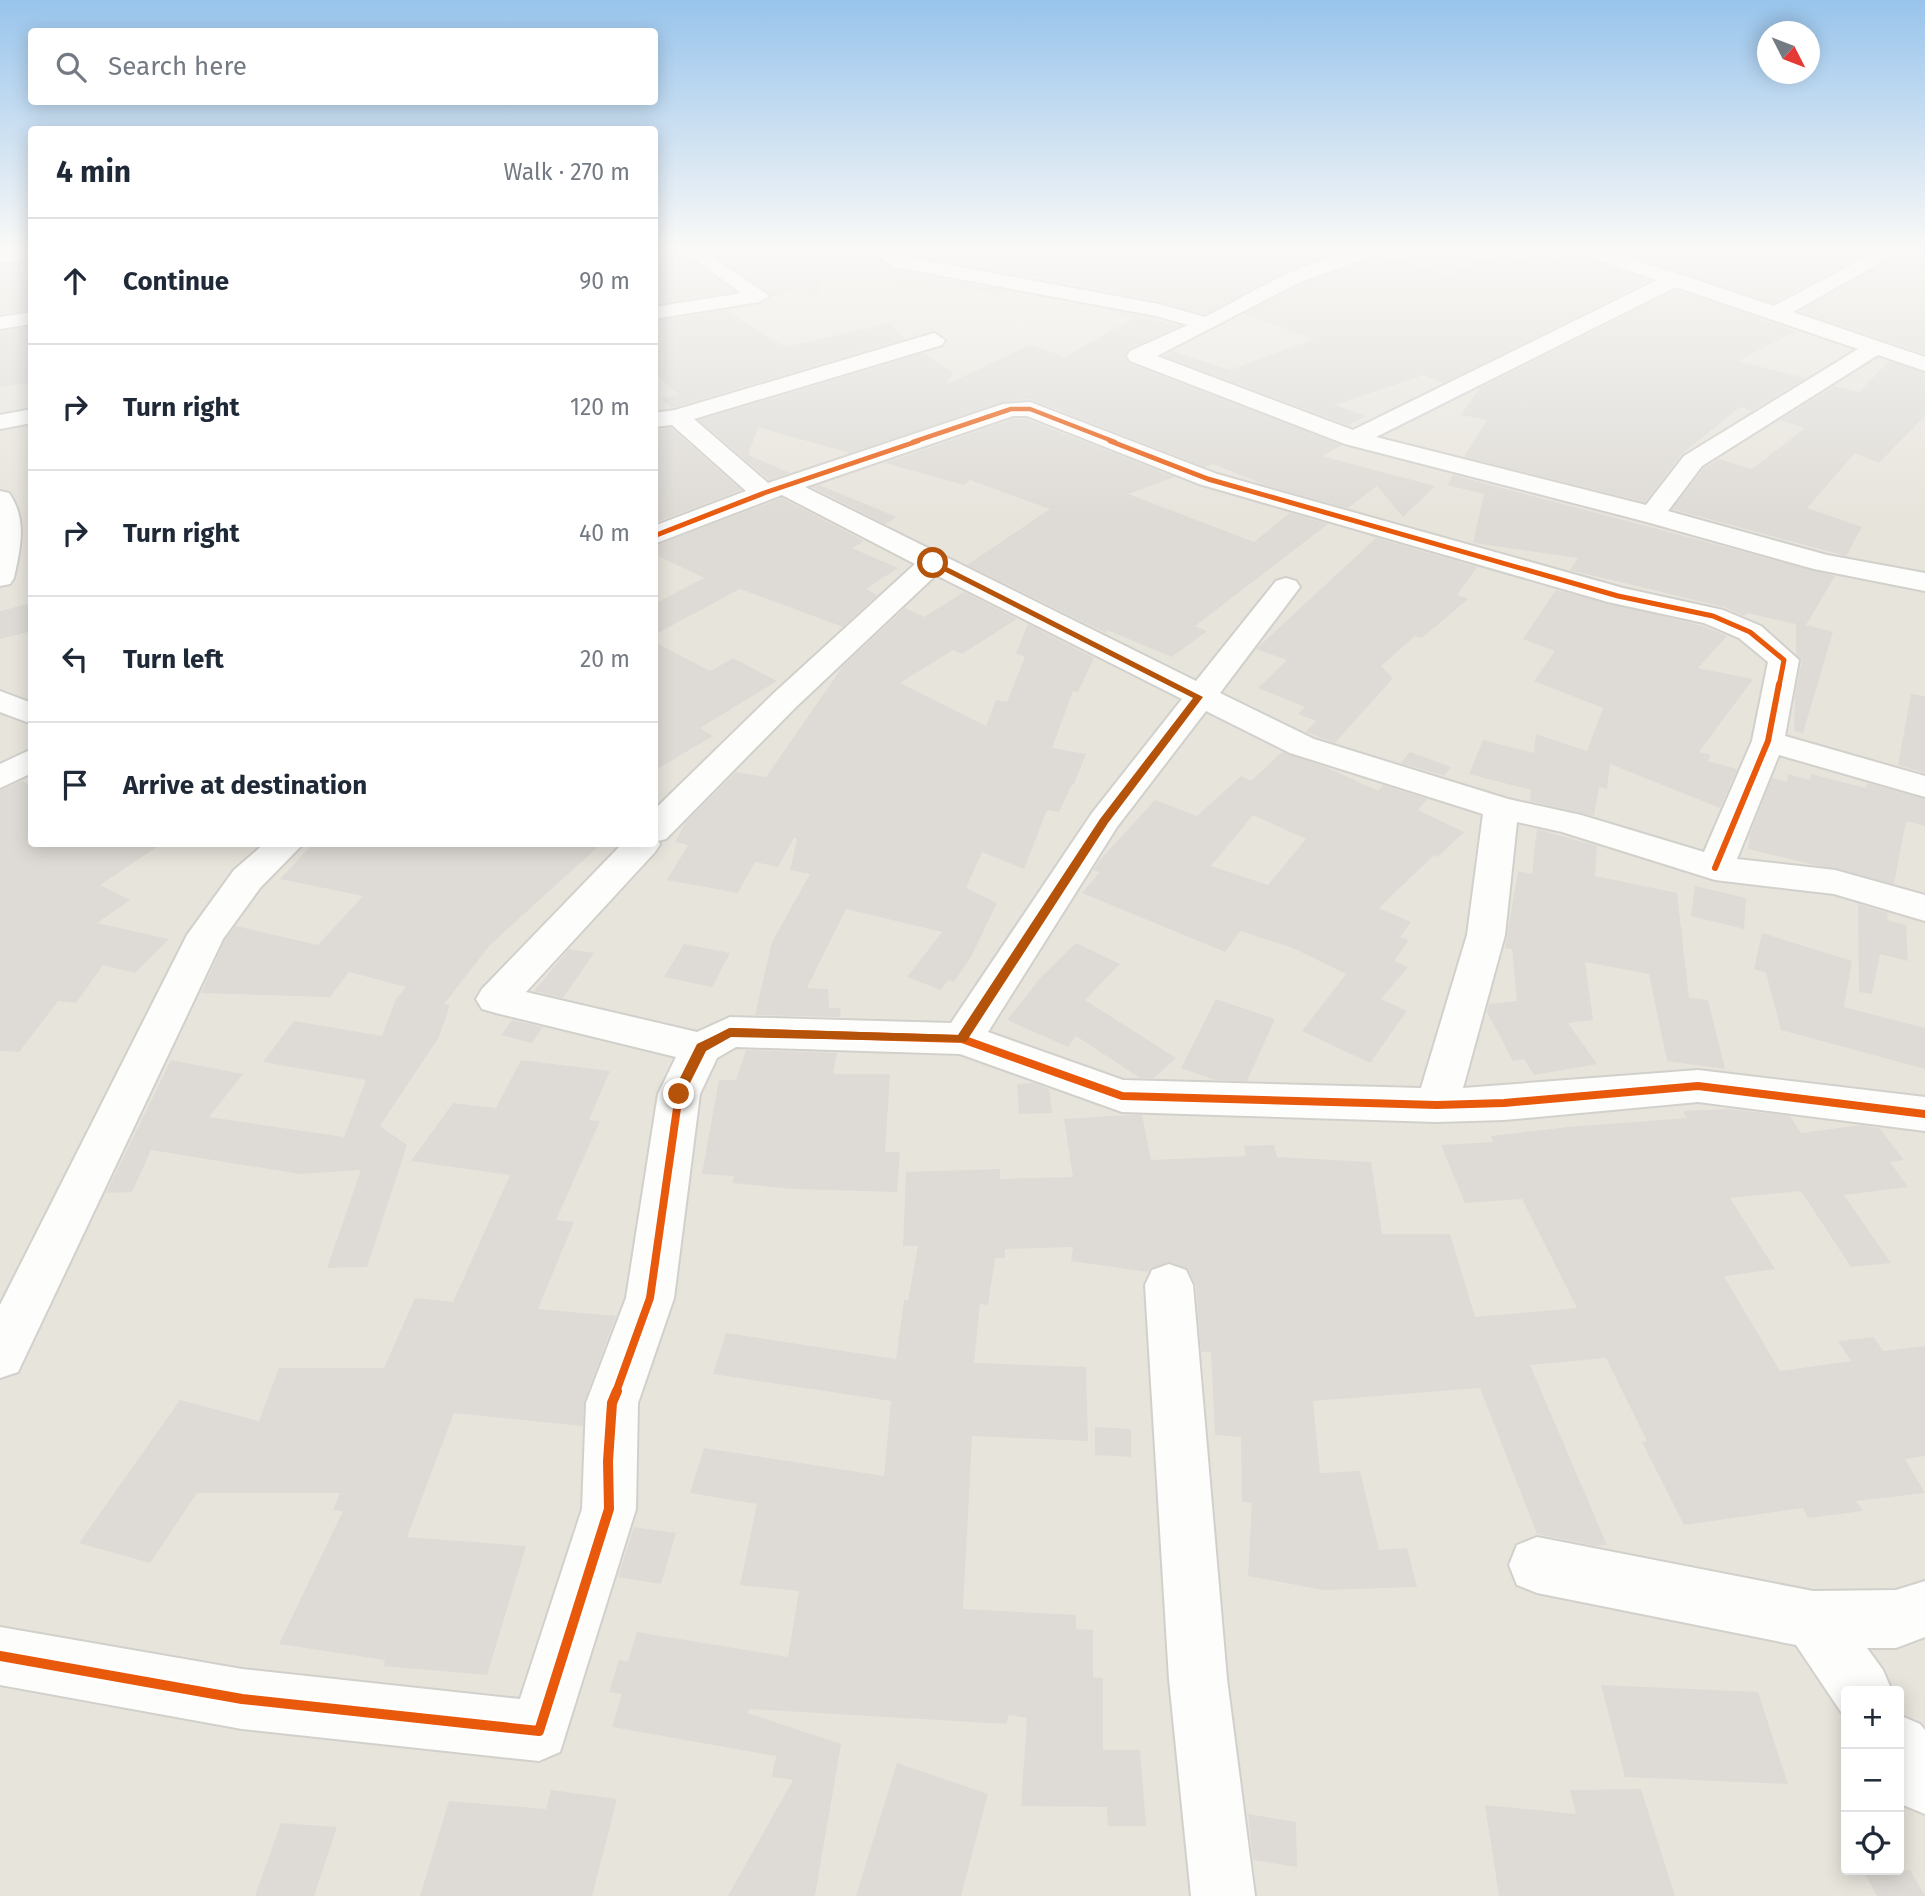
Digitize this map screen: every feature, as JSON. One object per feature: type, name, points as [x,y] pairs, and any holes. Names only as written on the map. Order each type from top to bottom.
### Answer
[{"type":"street","points":[[1176,338],[1138,356],[1354,439],[1652,515],[1824,563],[1925,582]]},
{"type":"street","points":[[1354,439],[1556,338]]},
{"type":"street","points":[[1852,338],[1925,364]]},
{"type":"street","points":[[666,419],[934,340]]},
{"type":"street","points":[[1652,515],[1693,461],[1876,347]]},
{"type":"street","points":[[658,534],[774,489],[1011,409],[1030,409],[1208,480],[1618,596],[1713,616],[1750,632],[1784,660],[1768,741],[1715,868]]},
{"type":"street","points":[[0,422],[28,417]]},
{"type":"street","points":[[666,419],[774,489],[884,535],[933,563],[1301,746],[1501,808],[1569,823],[1715,868],[1835,882],[1925,908]]},
{"type":"street","points":[[0,499],[21,531],[0,578]]},
{"type":"street","points":[[658,827],[785,700],[933,563]]},
{"type":"street","points":[[962,1039],[1104,821],[1286,587]]},
{"type":"street","points":[[1768,741],[1925,787]]},
{"type":"street","points":[[0,778],[28,761]]},
{"type":"street","points":[[1437,1105],[1486,935],[1501,808]]},
{"type":"street","points":[[0,1356],[206,935],[247,879],[282,847]]},
{"type":"street","points":[[639,847],[496,999],[701,1048]]},
{"type":"street","points":[[0,1656],[242,1699],[539,1731],[609,1509],[608,1461],[612,1403],[650,1298],[679,1094],[701,1048],[730,1032],[962,1039],[1122,1096],[1437,1105],[1504,1103],[1698,1086],[1925,1114]]},
{"type":"street","points":[[1169,1285],[1198,1679],[1223,1896]]},
{"type":"street","points":[[1537,1565],[1813,1620],[1896,1619],[1925,1609]]},
{"type":"street","points":[[1813,1620],[1859,1686]]},
{"type":"street","points":[[1902,1749],[1925,1783]]},
{"type":"shaded area","points":[[0,338],[28,338],[28,847],[658,847],[658,338],[1925,338],[1925,1896],[0,1896]]},
{"type":"building","points":[[0,338],[28,338],[28,383],[0,387]]},
{"type":"building","points":[[658,338],[771,338],[785,347],[822,338],[904,339],[672,408],[661,399],[678,394],[658,376]]},
{"type":"building","points":[[1097,338],[1152,338],[1129,349],[1125,357],[1129,363],[1342,445],[1322,456],[1435,486],[1403,517],[1377,486],[1348,508],[1268,486],[1213,464],[1205,467],[1030,399],[1002,402],[850,453],[758,427],[748,455],[790,473],[769,480],[699,420],[924,353],[953,373],[945,385],[1030,345],[1065,357]]},
{"type":"building","points":[[1532,338],[1443,383],[1424,375],[1335,405],[1365,416],[1348,425],[1163,356],[1172,351],[1230,370],[1314,339]]},
{"type":"building","points":[[1579,338],[1782,338],[1738,361],[1806,378],[1752,411],[1740,407],[1682,454],[1645,502],[1464,457],[1487,420],[1461,415],[1480,388]]},
{"type":"building","points":[[1880,338],[1925,338],[1925,354]]},
{"type":"building","points":[[1889,361],[1925,373],[1925,416],[1879,463],[1855,453],[1807,508],[1862,527],[1846,556],[1672,509],[1704,468],[1719,459],[1752,469],[1805,428],[1780,420],[1834,386],[1859,392]]},
{"type":"building","points":[[1013,419],[1026,419],[1175,477],[1128,494],[1254,542],[1290,513],[1328,524],[1195,626],[1207,631],[1172,657],[1107,630],[1106,633],[967,565],[1050,509],[970,480],[964,485],[885,463]]},
{"type":"building","points":[[671,428],[741,490],[658,521],[658,430]]},
{"type":"building","points":[[1453,475],[1835,576],[1806,625],[1833,632],[1803,733],[1794,731],[1795,696],[1802,660],[1796,654],[1796,624],[1747,613],[1744,616],[1724,607],[1570,570],[1578,558],[1473,543],[1484,494],[1447,485]]},
{"type":"building","points":[[819,485],[897,517],[885,524],[812,487]]},
{"type":"building","points":[[782,498],[864,541],[852,548],[898,568],[866,589],[877,595],[843,627],[740,589],[658,633],[658,602],[704,578],[658,556],[658,544]]},
{"type":"building","points":[[1376,538],[1477,567],[1457,595],[1468,599],[1422,638],[1415,636],[1381,666],[1393,678],[1335,743],[1305,732],[1316,721],[1298,714],[1305,707],[1258,688],[1287,660],[1256,649]]},
{"type":"building","points":[[1556,590],[1703,626],[1727,636],[1698,668],[1753,679],[1699,752],[1711,755],[1708,761],[1737,769],[1720,808],[1610,764],[1607,789],[1599,787],[1594,816],[1530,801],[1531,790],[1469,774],[1483,740],[1534,753],[1536,734],[1587,751],[1603,708],[1534,681],[1555,651],[1523,639]]},
{"type":"building","points":[[964,592],[1017,619],[962,654],[953,650],[900,683],[986,726],[996,700],[1007,702],[1025,657],[1016,653],[1028,624],[1094,658],[1078,692],[1073,691],[1052,748],[1086,754],[1074,784],[1059,812],[1047,810],[1024,869],[982,852],[966,888],[997,903],[971,957],[954,982],[948,980],[941,990],[907,977],[942,932],[846,909],[807,988],[828,989],[829,1008],[841,1008],[840,1017],[755,1015],[772,942],[810,874],[790,870],[797,839],[794,838],[778,867],[755,862],[738,893],[667,880],[688,845],[675,842],[686,822],[736,772],[766,777],[843,666],[905,608],[924,617]]},
{"type":"building","points":[[28,604],[28,632],[0,639],[0,611]]},
{"type":"building","points":[[658,644],[710,671],[733,658],[777,681],[700,728],[713,736],[658,769]]},
{"type":"building","points":[[1911,694],[1925,696],[1925,773],[1898,765]]},
{"type":"building","points":[[1282,752],[1326,767],[1378,791],[1383,785],[1427,799],[1418,810],[1464,832],[1438,857],[1434,855],[1379,908],[1411,922],[1400,937],[1409,940],[1394,961],[1408,967],[1381,999],[1407,1011],[1370,1063],[1302,1031],[1346,974],[1293,948],[1240,931],[1225,952],[1082,893],[1100,872],[1093,870],[1099,861],[1155,800],[1197,816],[1241,776],[1251,781]],"holes":[[[1253,815],[1306,839],[1268,885],[1211,866]]]},
{"type":"building","points":[[1410,752],[1451,767],[1444,776],[1401,763]]},
{"type":"building","points":[[1788,774],[1810,780],[1811,774],[1866,788],[1867,783],[1925,799],[1925,826],[1906,821],[1894,884],[1748,849],[1750,834],[1772,778],[1787,782]]},
{"type":"building","points":[[22,781],[28,784],[28,847],[157,847],[100,885],[130,900],[97,923],[169,939],[135,973],[103,965],[76,1003],[58,1001],[19,1052],[0,1051],[0,790]]},
{"type":"building","points":[[1537,829],[1597,846],[1595,876],[1677,893],[1689,998],[1708,1000],[1725,1069],[1667,1061],[1649,974],[1585,962],[1593,1020],[1568,1023],[1597,1064],[1534,1075],[1524,1059],[1513,1061],[1487,1012],[1489,1004],[1517,1001],[1512,949],[1505,948],[1518,871],[1532,874]]},
{"type":"building","points":[[310,847],[598,847],[490,945],[444,1004],[450,1005],[439,1037],[380,1126],[407,1145],[367,1267],[327,1268],[361,1170],[300,1174],[151,1150],[132,1192],[106,1193],[171,1060],[243,1074],[209,1117],[344,1137],[366,1080],[263,1062],[294,1021],[382,1036],[396,999],[406,987],[349,972],[330,997],[201,993],[225,940],[236,926],[318,945],[363,896],[280,879]]},
{"type":"building","points":[[1695,886],[1746,898],[1744,929],[1691,916]]},
{"type":"building","points":[[1858,904],[1888,913],[1887,920],[1906,925],[1908,961],[1880,954],[1872,994],[1859,992]]},
{"type":"building","points":[[1762,933],[1852,961],[1844,1007],[1925,1028],[1925,1069],[1781,1030],[1766,973],[1754,969]]},
{"type":"building","points":[[1076,943],[1120,964],[1085,1000],[1176,1058],[1154,1078],[1140,1078],[1076,1036],[1068,1047],[1007,1020],[1042,976]]},
{"type":"building","points":[[684,944],[730,953],[712,987],[664,977]]},
{"type":"building","points":[[569,949],[594,953],[563,998],[534,991]]},
{"type":"building","points":[[1216,999],[1275,1019],[1247,1081],[1215,1080],[1181,1068]]},
{"type":"building","points":[[512,1020],[543,1027],[532,1043],[501,1035]]},
{"type":"building","points":[[746,1050],[837,1053],[833,1074],[890,1074],[885,1152],[900,1152],[897,1192],[794,1189],[732,1183],[734,1176],[702,1174],[719,1080],[736,1080]]},
{"type":"building","points":[[521,1060],[610,1071],[589,1120],[600,1121],[556,1220],[574,1222],[538,1309],[616,1316],[584,1402],[583,1426],[454,1413],[407,1537],[526,1546],[487,1675],[383,1666],[385,1660],[279,1644],[343,1511],[333,1510],[340,1493],[197,1493],[150,1563],[79,1543],[180,1400],[259,1421],[279,1368],[384,1368],[415,1298],[453,1302],[510,1175],[411,1161],[453,1103],[496,1108]]},
{"type":"building","points":[[1034,1083],[1049,1089],[1052,1113],[1019,1114],[1017,1084]]},
{"type":"building","points":[[1728,1109],[1790,1116],[1801,1133],[1861,1125],[1879,1128],[1904,1160],[1890,1162],[1908,1187],[1844,1195],[1891,1263],[1851,1267],[1801,1191],[1730,1198],[1775,1269],[1725,1278],[1780,1371],[1851,1361],[1838,1341],[1874,1337],[1883,1351],[1925,1346],[1925,1456],[1905,1459],[1925,1493],[1856,1501],[1863,1511],[1808,1518],[1803,1508],[1684,1525],[1642,1442],[1647,1441],[1606,1358],[1530,1365],[1607,1545],[1596,1546],[1537,1534],[1480,1388],[1313,1401],[1320,1473],[1360,1471],[1379,1550],[1407,1548],[1417,1587],[1324,1590],[1248,1576],[1252,1503],[1242,1502],[1241,1437],[1215,1435],[1211,1352],[1201,1352],[1196,1285],[1188,1269],[1170,1262],[1151,1268],[1148,1272],[1071,1261],[1073,1247],[1005,1249],[1005,1258],[995,1258],[988,1305],[980,1304],[974,1363],[1086,1367],[1088,1441],[972,1436],[963,1609],[1076,1615],[1076,1629],[1093,1630],[1093,1677],[1103,1678],[1103,1750],[1140,1750],[1146,1826],[1108,1826],[1107,1807],[1021,1806],[1027,1718],[1009,1715],[1006,1724],[749,1709],[748,1713],[841,1744],[815,1896],[728,1896],[793,1780],[772,1777],[776,1756],[612,1727],[622,1694],[609,1692],[619,1660],[628,1661],[637,1632],[788,1657],[799,1591],[740,1585],[757,1504],[690,1493],[704,1448],[884,1476],[891,1401],[713,1374],[726,1333],[896,1359],[904,1300],[908,1301],[918,1246],[903,1246],[906,1172],[1000,1169],[1000,1179],[1073,1177],[1064,1119],[1127,1115],[1142,1115],[1151,1160],[1246,1156],[1244,1146],[1274,1145],[1277,1157],[1371,1162],[1382,1234],[1450,1234],[1475,1317],[1577,1308],[1522,1199],[1465,1203],[1441,1145],[1493,1142],[1491,1136],[1568,1127],[1687,1118],[1683,1111]]},
{"type":"building","points":[[1095,1427],[1131,1429],[1131,1457],[1095,1455]]},
{"type":"building","points":[[634,1527],[676,1533],[661,1584],[618,1577]]},
{"type":"building","points":[[1601,1685],[1758,1692],[1788,1784],[1625,1777]]},
{"type":"building","points":[[897,1763],[988,1794],[961,1896],[856,1896]]},
{"type":"building","points":[[1641,1789],[1675,1896],[1499,1896],[1485,1805],[1576,1814],[1570,1790]]},
{"type":"building","points":[[551,1790],[617,1799],[592,1896],[420,1896],[449,1801],[546,1809]]},
{"type":"building","points":[[1248,1814],[1296,1822],[1297,1867],[1253,1860]]},
{"type":"building","points":[[281,1823],[337,1827],[314,1896],[255,1896]]},
{"type":"building","points":[[1904,1870],[1910,1870],[1925,1896],[1877,1896],[1866,1875],[1904,1875]]},
{"type":"cycle path","points":[[658,534],[764,493],[1011,409],[1030,409],[1208,479],[1618,596],[1713,616],[1750,632],[1784,660],[1768,741],[1715,868]]},
{"type":"cycle path","points":[[0,1656],[242,1699],[539,1731],[609,1509],[608,1461],[612,1403],[650,1298],[679,1094],[701,1048],[730,1032],[962,1039],[1122,1096],[1437,1105],[1504,1103],[1698,1086],[1925,1114]]},
{"type":"route","points":[[679,1094],[701,1048],[730,1032],[962,1039],[1104,821],[1199,697],[933,563]]}]
